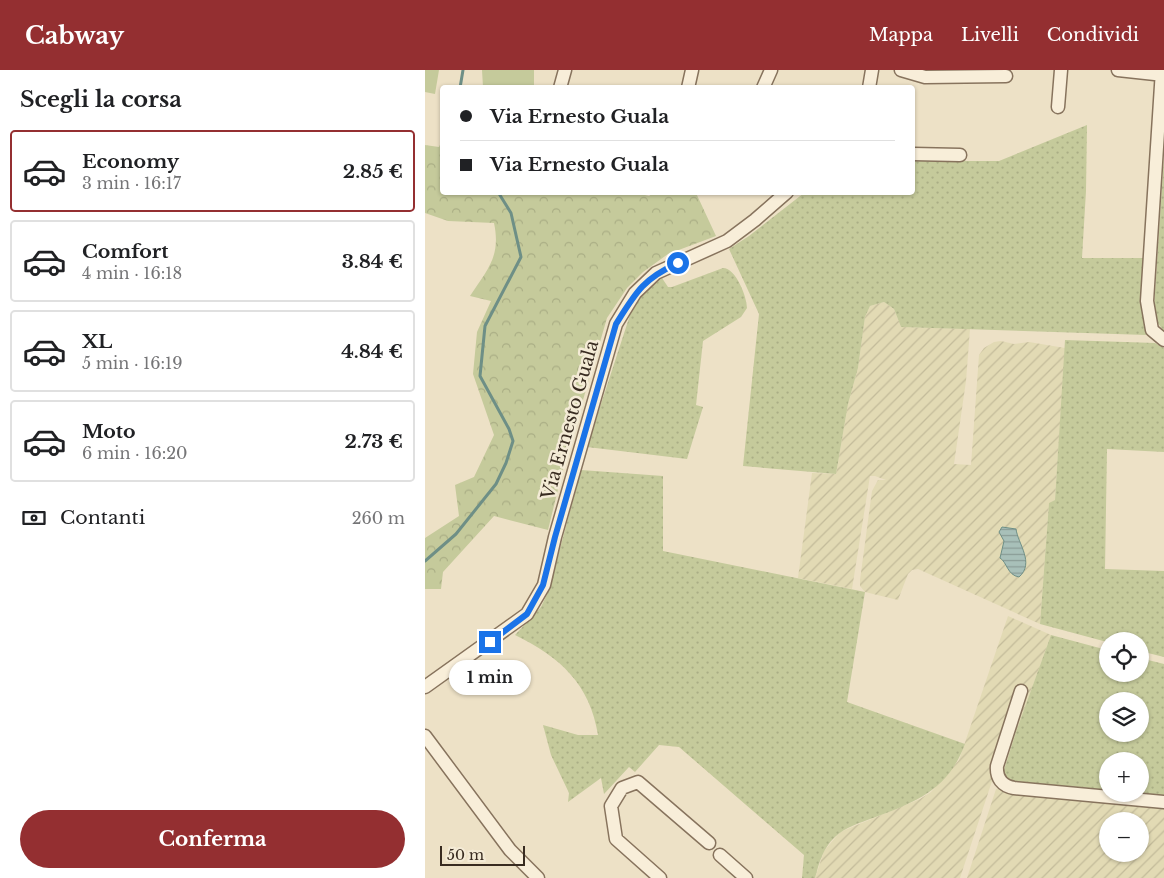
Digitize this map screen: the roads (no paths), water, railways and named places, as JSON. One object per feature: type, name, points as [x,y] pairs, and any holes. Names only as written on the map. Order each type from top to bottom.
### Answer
[{"type":"street","points":[[561,85],[565,70]]},
{"type":"street","points":[[689,85],[692,70]]},
{"type":"street","points":[[764,85],[771,70]]},
{"type":"street","points":[[870,85],[873,70]]},
{"type":"street","points":[[901,70],[925,77],[976,73],[1006,76]]},
{"type":"street","points":[[1058,107],[1061,70]]},
{"type":"street","points":[[1118,70],[1163,73],[1147,301],[1152,330],[1164,340]]},
{"type":"street","points":[[915,154],[960,155]]},
{"type":"street","name":"Via Ernesto Guala","points":[[425,687],[527,614],[543,585],[616,324],[635,293],[656,273],[727,241],[784,195]]},
{"type":"street","points":[[1021,691],[997,766],[998,776],[1002,783],[1014,788],[1164,802]]},
{"type":"street","points":[[425,736],[510,850],[538,878]]},
{"type":"street","points":[[660,878],[615,840],[611,806],[622,788],[638,782],[709,843]]},
{"type":"street","points":[[720,855],[746,878]]},
{"type":"water","points":[[1002,527],[1016,529],[1026,560],[1024,572],[1019,577],[1012,574],[1000,558],[1004,541],[999,532]]},
{"type":"waterway","points":[[460,85],[463,70]]},
{"type":"waterway","points":[[425,561],[456,534],[496,484],[506,463],[513,441],[509,429],[480,376],[485,326],[521,257],[511,213],[500,195]]}]
